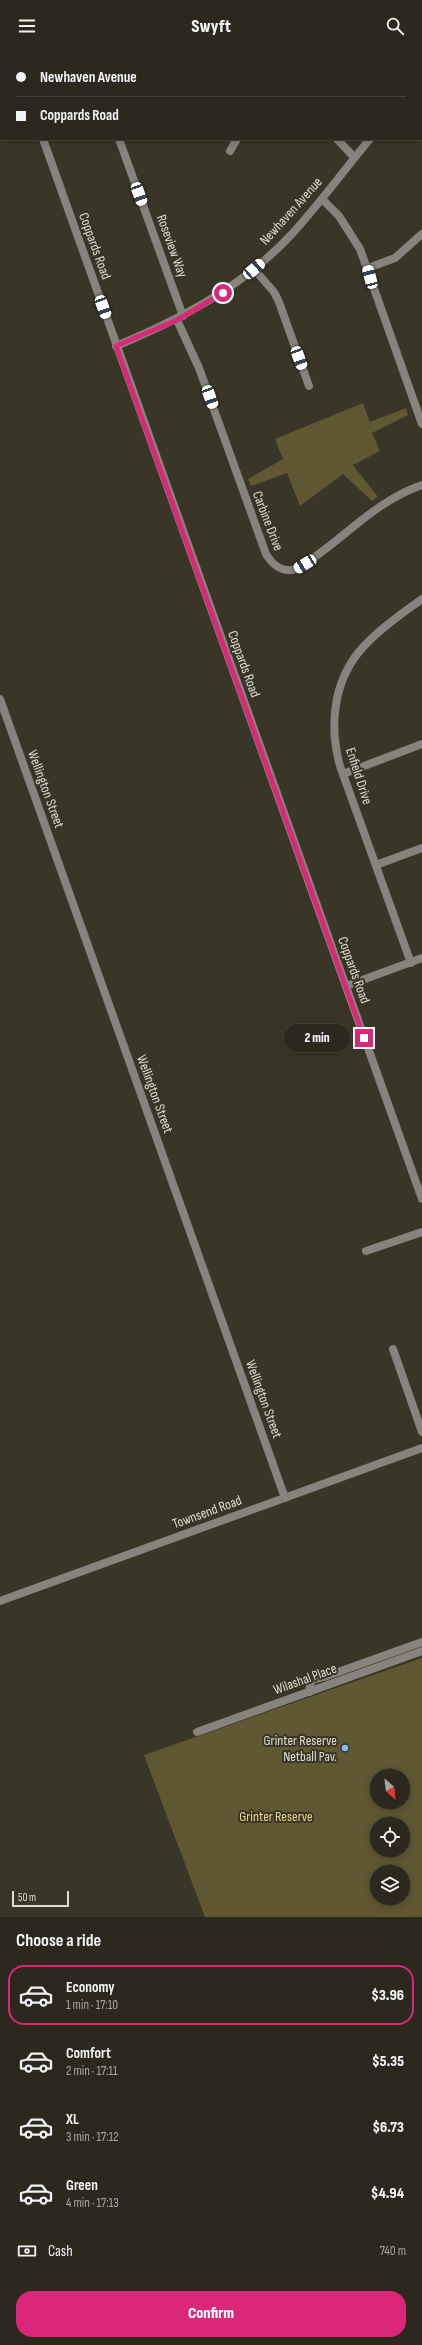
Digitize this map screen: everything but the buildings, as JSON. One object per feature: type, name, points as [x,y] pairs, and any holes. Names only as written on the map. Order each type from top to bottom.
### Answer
[{"type":"street","name":"Coppards Road","points":[[43,140],[422,1199]]},
{"type":"street","name":"Roseview Way","points":[[119,140],[180,318]]},
{"type":"street","points":[[230,150],[236,140]]},
{"type":"street","points":[[338,140],[354,158]]},
{"type":"street","name":"Newhaven Avenue","points":[[116,346],[180,318],[212,300],[254,269],[290,236],[369,140]]},
{"type":"street","points":[[322,199],[339,216],[360,249],[422,424]]},
{"type":"street","points":[[368,268],[394,258],[422,234]]},
{"type":"street","points":[[254,269],[274,292],[279,302],[309,386]]},
{"type":"street","name":"Carbine Drive","points":[[180,318],[266,554],[277,568],[290,571],[298,569],[382,505],[398,495],[422,485]]},
{"type":"street","name":"Enfield Drive","points":[[411,962],[343,774],[334,736],[334,719],[338,693],[344,677],[368,641],[422,599]]},
{"type":"street","name":"Wellington Street","points":[[0,699],[285,1498]]},
{"type":"street","points":[[343,774],[422,744]]},
{"type":"street","points":[[376,865],[422,848]]},
{"type":"street","points":[[346,986],[422,958]]},
{"type":"street","points":[[366,1251],[422,1232]]},
{"type":"street","points":[[393,1349],[422,1432]]},
{"type":"street","name":"Townsend Road","points":[[0,1601],[422,1448]]},
{"type":"street","points":[[309,1692],[311,1680],[327,1676],[422,1642]]},
{"type":"street","name":"Wilashal Place","points":[[197,1732],[422,1651]]},
{"type":"green space","points":[[363,403],[370,422],[406,408],[408,415],[372,433],[380,451],[353,465],[378,497],[372,501],[343,474],[300,506],[287,473],[251,486],[248,479],[283,459],[275,439]]},
{"type":"green space","name":"Grinter Reserve","points":[[422,1658],[422,1917],[205,1917],[144,1755]]},
{"type":"place","name":"Grinter Reserve Netball Pav.","points":[[345,1748]]},
{"type":"route","points":[[223,293],[177,320],[116,346],[364,1038]]}]
